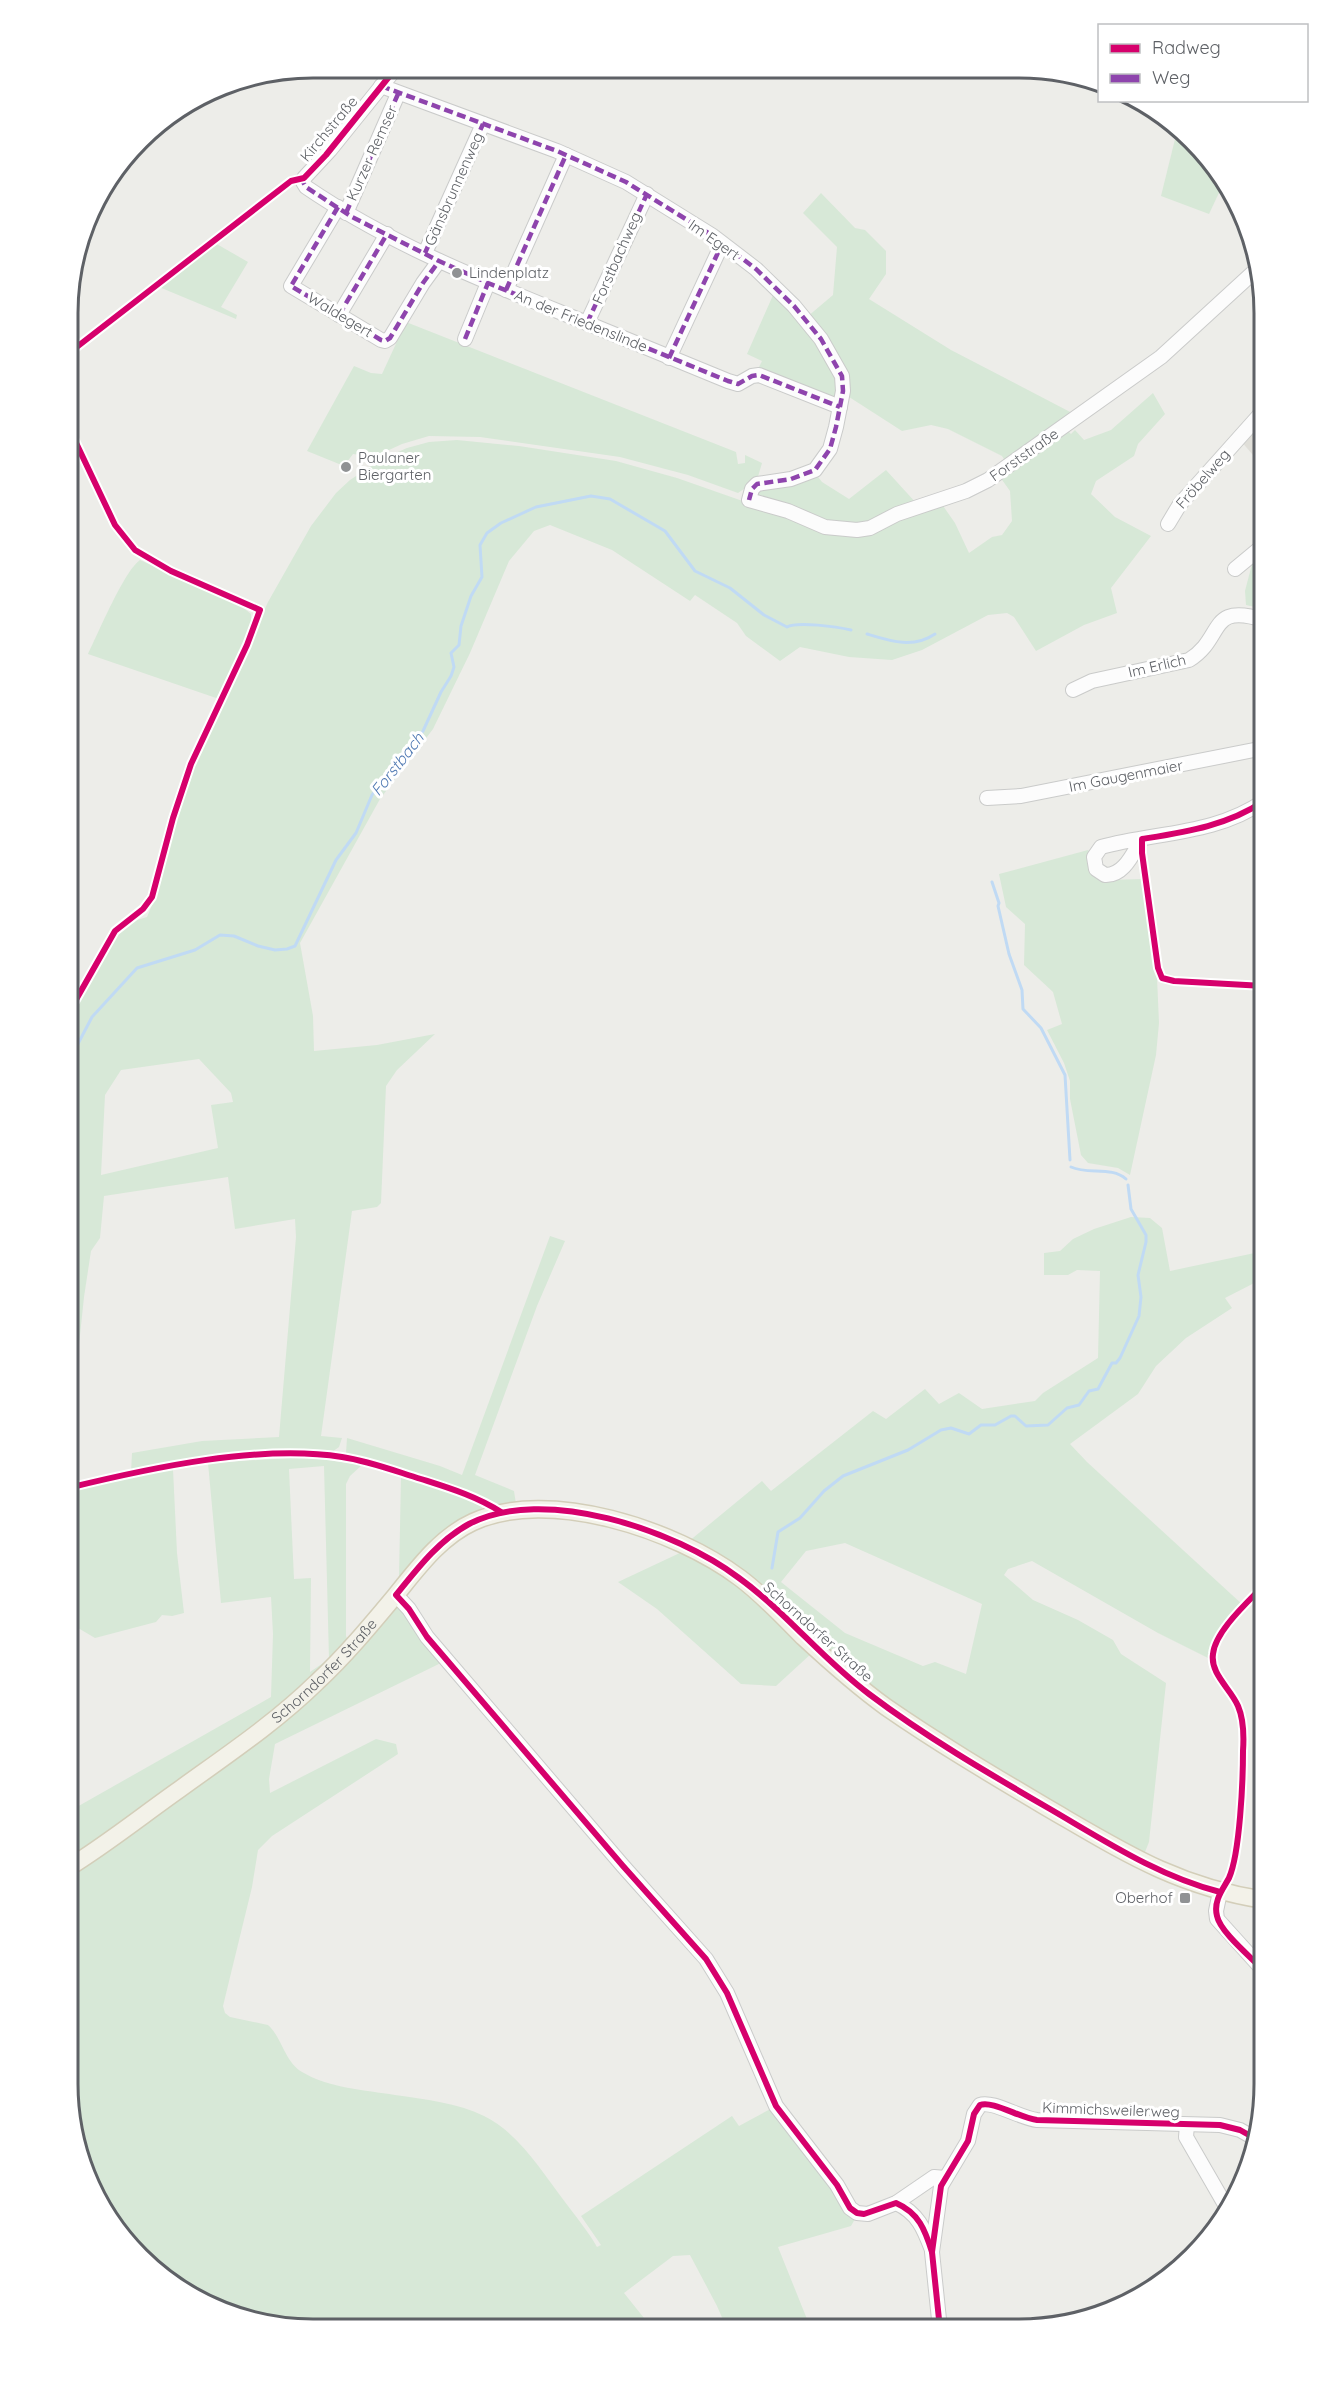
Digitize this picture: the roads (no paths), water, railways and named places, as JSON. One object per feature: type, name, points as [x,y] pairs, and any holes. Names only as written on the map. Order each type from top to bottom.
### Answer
[{"type":"main road","name":"Schorndorfer Straße","points":[[78,1861],[283,1713],[335,1665],[428,1557],[454,1533],[474,1521],[501,1512],[536,1509],[573,1512],[614,1521],[660,1536],[708,1558],[740,1578],[851,1680],[935,1739],[1141,1862],[1182,1880],[1220,1892],[1254,1898]]},
{"type":"street","name":"Kirchstraße","points":[[304,178],[326,155],[388,78]]},
{"type":"street","name":"Im Egert","points":[[381,86],[566,155],[646,194],[722,244],[770,281],[814,330],[842,376],[843,391],[830,449],[815,470],[791,479],[757,484],[752,489],[749,500]]},
{"type":"street","name":"Kurzer Remser","points":[[342,210],[398,94]]},
{"type":"street","name":"Gänsbrunnenweg","points":[[424,254],[483,124]]},
{"type":"street","points":[[506,290],[566,155]]},
{"type":"street","name":"An der Friedenslinde","points":[[304,178],[303,182],[306,187],[342,210],[424,254],[488,283],[734,383],[740,383],[754,375],[759,375],[840,408]]},
{"type":"street","name":"Forstbachweg","points":[[587,323],[646,194]]},
{"type":"street","name":"Waldegert","points":[[342,210],[291,286],[381,340],[389,340],[439,261]]},
{"type":"street","points":[[339,315],[387,234]]},
{"type":"street","points":[[669,358],[722,244]]},
{"type":"street","name":"Forststraße","points":[[749,500],[788,511],[825,527],[857,530],[870,528],[897,514],[971,489],[1038,446],[1161,357],[1250,275]]},
{"type":"street","points":[[465,339],[488,283]]},
{"type":"street","name":"Fröbelweg","points":[[1168,524],[1180,504],[1254,421]]},
{"type":"street","points":[[1235,569],[1254,553]]},
{"type":"street","name":"Im Erlich","points":[[1073,690],[1092,681],[1189,660],[1204,648],[1218,625],[1226,618],[1241,614],[1254,617]]},
{"type":"street","name":"Im Gaugenmaier","points":[[987,798],[1021,796],[1254,750]]},
{"type":"street","points":[[1142,839],[1217,824],[1254,807]]},
{"type":"street","points":[[396,1595],[409,1609],[427,1637],[623,1866],[706,1959],[727,1993],[776,2106],[827,2172],[850,2208],[857,2213],[868,2214],[896,2204],[934,2177],[945,2178]]},
{"type":"street","points":[[1220,1892],[1217,1918],[1254,1960]]},
{"type":"street","name":"Kimmichsweilerweg","points":[[939,2319],[932,2252],[941,2186],[968,2141],[975,2112],[980,2105],[986,2103],[1021,2117],[1037,2120],[1230,2127],[1248,2135]]},
{"type":"street","points":[[1187,2125],[1186,2137],[1222,2200]]},
{"type":"street","name":"Kimmichsweilerweg","points":[[896,2204],[911,2212],[920,2221],[932,2252]]},
{"type":"waterway","name":"Forstbach","points":[[78,1044],[92,1017],[137,968],[195,950],[220,935],[234,936],[275,950],[295,946],[336,860],[356,833],[372,795],[392,767],[408,754],[423,731],[451,676],[454,667],[451,653],[459,645],[461,626],[471,596],[482,577],[480,545],[487,533],[501,523],[536,507],[591,496],[610,499],[665,531],[695,571],[730,588],[764,615],[787,627],[808,625],[851,630]]},
{"type":"waterway","name":"Forstbach","points":[[867,634],[901,642],[927,639],[935,634]]},
{"type":"waterway","points":[[992,882],[999,903],[1009,954],[1022,990],[1023,1009],[1041,1028],[1065,1075],[1070,1160]]},
{"type":"waterway","points":[[1071,1167],[1114,1173],[1126,1179]]},
{"type":"waterway","points":[[772,1568],[778,1532],[800,1518],[824,1491],[843,1476],[908,1450],[941,1430],[951,1428],[969,1434],[981,1425],[995,1425],[1011,1416],[1015,1416],[1026,1426],[1048,1425],[1067,1408],[1079,1405],[1089,1391],[1098,1389],[1112,1363],[1116,1363],[1120,1358],[1139,1316],[1141,1297],[1138,1275],[1146,1235],[1131,1209],[1128,1185]]},
{"type":"place","name":"Lindenplatz","points":[[457,273]]},
{"type":"place","name":"Paulaner Biergarten","points":[[346,467]]},
{"type":"place","name":"Oberhof","points":[[1185,1898]]}]
